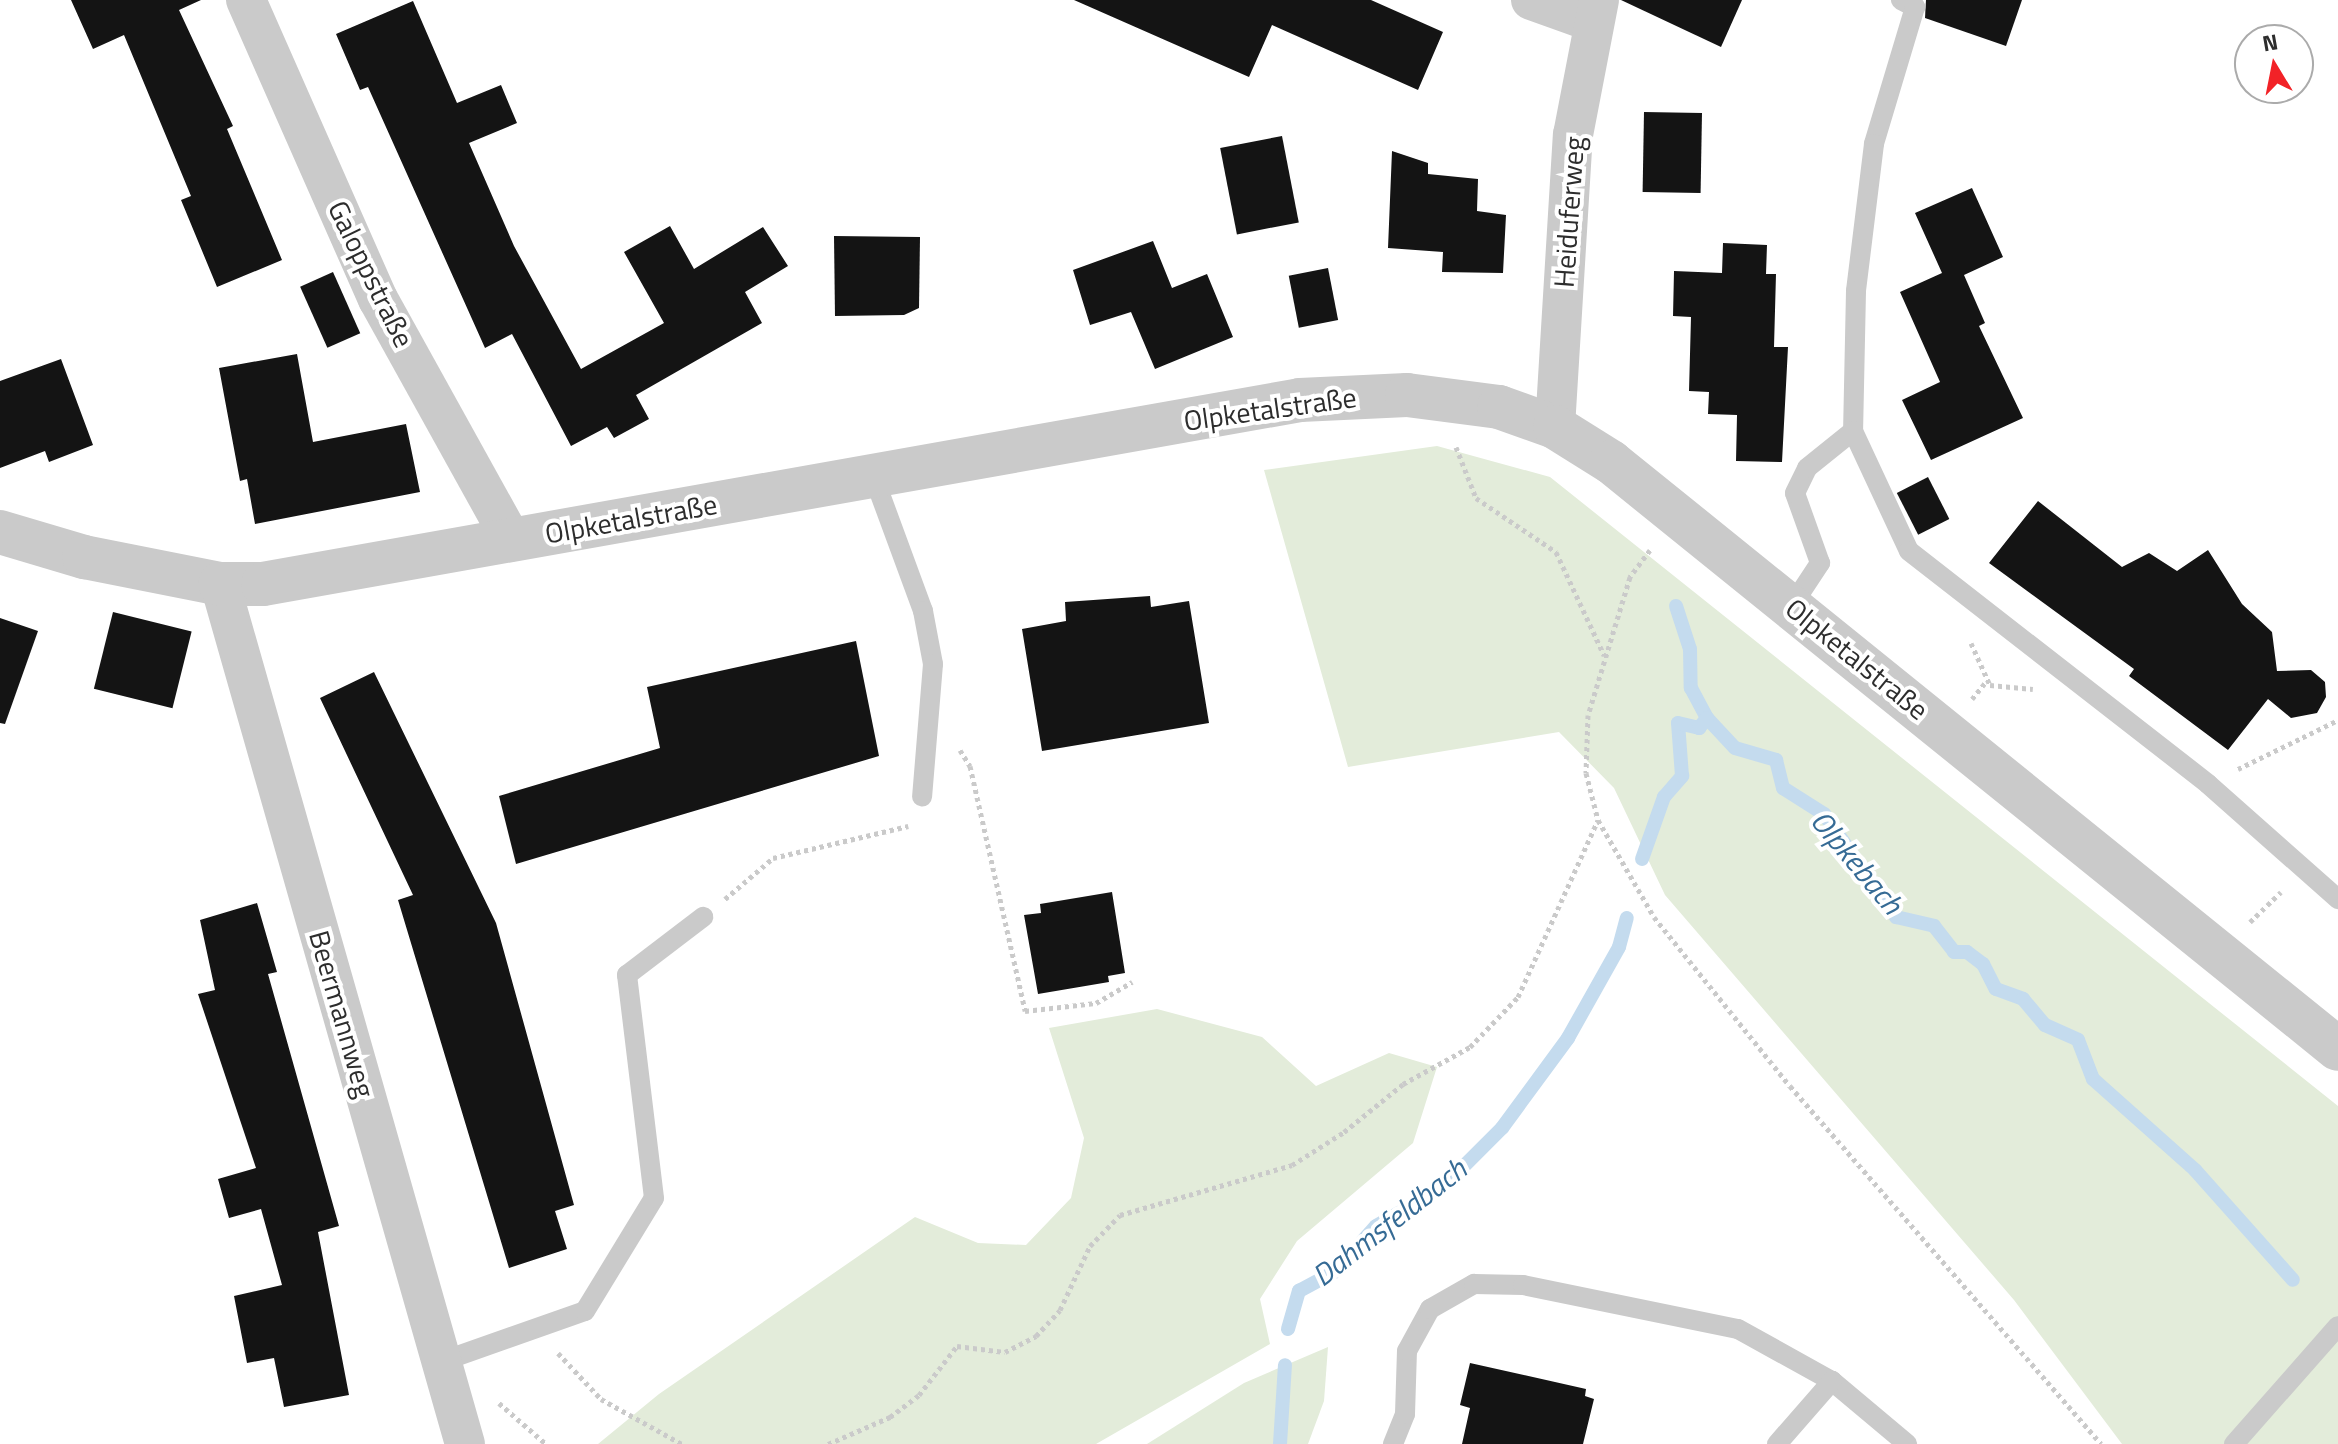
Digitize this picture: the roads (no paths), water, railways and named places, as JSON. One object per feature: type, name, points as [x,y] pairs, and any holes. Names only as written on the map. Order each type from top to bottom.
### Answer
[{"type":"street","name":"Galoppstraße","points":[[246,0],[378,299],[512,541]]},
{"type":"street","points":[[1531,0],[1595,11]]},
{"type":"street","name":"Heiduferweg","points":[[1555,427],[1573,135],[1595,11]]},
{"type":"street","name":"Olpketalstraße","points":[[0,532],[84,557],[220,584],[306,578],[873,475],[1339,397],[1450,399],[1555,427],[1677,514],[2338,1049]]},
{"type":"street","name":"Beermannweg","points":[[220,584],[446,1360],[465,1444]]},
{"type":"lane","points":[[1901,0],[1915,7],[1874,144],[1856,291],[1853,431],[1909,551],[2208,784],[2338,899]]},
{"type":"lane","points":[[1791,607],[1820,563],[1795,493],[1807,468],[1853,431]]},
{"type":"lane","points":[[873,475],[923,611],[933,664],[922,797]]},
{"type":"lane","points":[[446,1360],[540,1330],[585,1311],[654,1198],[627,975],[708,913]]},
{"type":"lane","points":[[1393,1444],[1405,1414],[1407,1351],[1430,1309],[1474,1284],[1523,1285],[1738,1329],[1832,1381],[1907,1444]]},
{"type":"lane","points":[[2234,1444],[2338,1326]]},
{"type":"lane","points":[[1777,1444],[1832,1381]]},
{"type":"waterway","name":"Olpkebach","points":[[1676,606],[1690,649],[1691,688],[1707,718],[1735,748],[1776,760],[1783,788],[1824,814],[1896,917],[1934,926],[1954,952],[1967,952],[1983,964],[1996,989],[2023,999],[2045,1025],[2078,1040],[2093,1079],[2195,1170],[2293,1280]]},
{"type":"waterway","name":"Dahmsfeldbach","points":[[1642,859],[1664,797],[1682,776],[1678,723],[1699,728],[1707,718]]},
{"type":"waterway","name":"Dahmsfeldbach","points":[[1288,1329],[1299,1291],[1336,1271],[1376,1226],[1442,1188],[1502,1128],[1568,1038],[1619,947],[1627,918]]},
{"type":"waterway","name":"Dahmsfeldbach","points":[[1280,1444],[1285,1365]]}]
